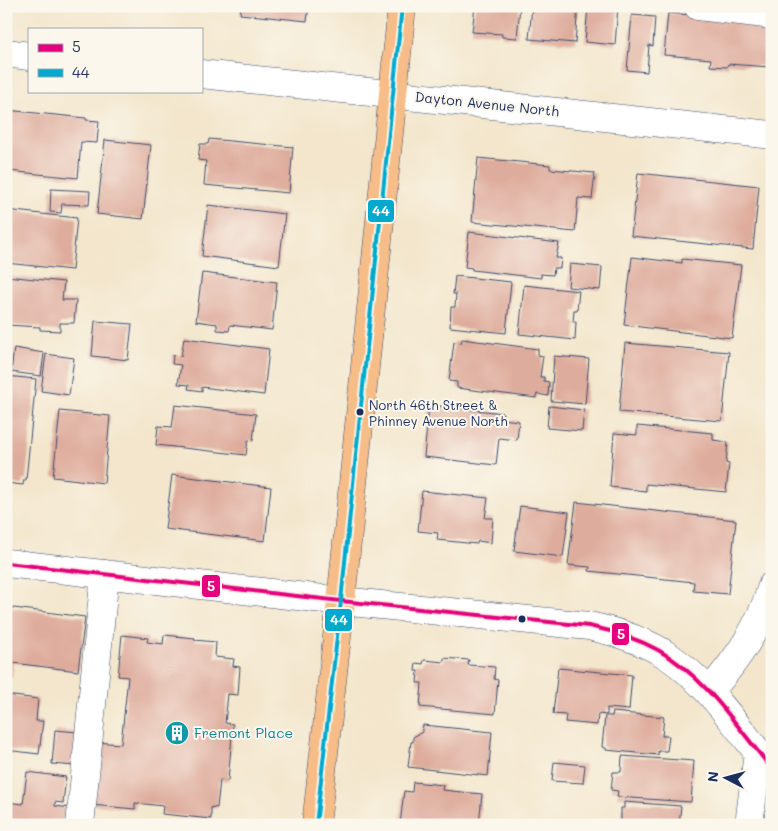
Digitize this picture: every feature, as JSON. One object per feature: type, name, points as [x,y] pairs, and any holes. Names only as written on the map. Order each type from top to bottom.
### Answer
[{"type":"main road","points":[[316,825],[342,601],[402,6]]},
{"type":"street","points":[[698,6],[772,15]]},
{"type":"street","points":[[6,53],[28,56]]},
{"type":"street","name":"Dayton Avenue North","points":[[202,74],[772,135]]},
{"type":"street","points":[[6,564],[589,626],[616,632],[642,642],[667,656],[689,672],[710,692],[765,761],[750,825]]},
{"type":"street","points":[[80,825],[105,574]]},
{"type":"street","points":[[710,692],[733,664],[754,632],[772,586]]},
{"type":"building","points":[[198,6],[215,6],[214,9],[198,8]]},
{"type":"building","points":[[241,6],[309,6],[307,21],[240,14]]},
{"type":"building","points":[[475,6],[520,6],[517,38],[502,37],[502,34],[472,32]]},
{"type":"building","points":[[532,6],[578,6],[575,43],[529,39]]},
{"type":"building","points":[[588,6],[618,6],[615,45],[585,42]]},
{"type":"building","points":[[668,13],[772,22],[770,67],[728,64],[727,67],[710,66],[711,59],[664,55]]},
{"type":"building","points":[[632,15],[655,17],[653,46],[649,45],[647,72],[627,70]]},
{"type":"building","points":[[6,110],[99,121],[97,143],[81,142],[78,178],[8,171],[10,151],[6,151]]},
{"type":"building","points":[[209,139],[293,147],[289,193],[204,185],[206,161],[198,160],[200,144],[208,144]]},
{"type":"building","points":[[105,140],[151,145],[143,219],[97,214]]},
{"type":"building","points":[[478,158],[550,165],[550,169],[595,173],[592,199],[578,198],[575,232],[472,222]]},
{"type":"building","points":[[638,173],[759,186],[753,249],[631,236]]},
{"type":"building","points":[[51,189],[90,191],[89,205],[62,204],[61,213],[50,212]]},
{"type":"building","points":[[208,205],[285,214],[279,266],[202,256]]},
{"type":"building","points":[[6,210],[77,218],[72,270],[6,263]]},
{"type":"building","points":[[469,232],[559,243],[556,258],[561,258],[560,268],[554,268],[553,275],[541,274],[541,278],[472,270],[472,268],[465,267]]},
{"type":"building","points":[[632,257],[682,263],[682,259],[741,265],[732,338],[624,325]]},
{"type":"building","points":[[570,264],[602,267],[600,290],[568,287]]},
{"type":"building","points":[[202,273],[277,282],[272,330],[230,325],[229,331],[217,330],[217,324],[196,321]]},
{"type":"building","points":[[6,276],[64,282],[62,300],[76,300],[74,323],[60,323],[60,331],[40,330],[40,327],[6,325]]},
{"type":"building","points":[[455,276],[511,282],[506,333],[450,327],[451,307],[455,307],[456,294],[453,294]]},
{"type":"building","points":[[524,285],[579,291],[577,310],[574,310],[573,322],[576,322],[575,340],[519,334]]},
{"type":"building","points":[[95,321],[132,324],[128,360],[92,356]]},
{"type":"building","points":[[184,338],[269,349],[264,395],[202,387],[202,391],[188,389],[189,385],[178,384],[181,365],[172,364],[173,355],[181,356]]},
{"type":"building","points":[[462,339],[538,349],[538,355],[543,356],[540,377],[544,377],[544,381],[549,382],[548,396],[537,394],[536,398],[457,388],[457,382],[449,381],[454,342],[461,343]]},
{"type":"building","points":[[625,343],[729,352],[722,421],[619,412]]},
{"type":"building","points":[[14,348],[44,353],[41,376],[11,372]]},
{"type":"building","points":[[46,354],[74,358],[69,395],[41,391]]},
{"type":"building","points":[[554,356],[589,359],[585,404],[551,401]]},
{"type":"building","points":[[6,376],[36,379],[26,480],[24,480],[23,485],[6,483]]},
{"type":"building","points":[[175,405],[256,414],[253,441],[248,440],[246,455],[156,445],[158,426],[172,427]]},
{"type":"building","points":[[429,405],[503,413],[502,419],[519,421],[517,440],[499,438],[496,465],[424,457]]},
{"type":"building","points":[[549,406],[584,410],[582,431],[547,428]]},
{"type":"building","points":[[60,411],[110,416],[104,483],[53,477]]},
{"type":"building","points":[[637,426],[713,433],[713,440],[728,442],[726,463],[729,464],[726,492],[646,484],[646,491],[610,487],[614,433],[637,435]]},
{"type":"building","points":[[172,475],[271,487],[265,541],[165,529]]},
{"type":"building","points":[[422,491],[488,498],[485,518],[493,518],[491,543],[478,541],[477,544],[437,540],[438,533],[418,531]]},
{"type":"building","points":[[576,502],[736,520],[728,594],[693,591],[694,582],[589,571],[590,567],[568,565]]},
{"type":"building","points":[[520,506],[569,512],[563,557],[514,551]]},
{"type":"building","points":[[6,607],[85,617],[78,671],[13,663],[12,677],[6,676]]},
{"type":"building","name":"Fremont Place","points":[[122,635],[148,638],[147,642],[163,644],[164,635],[216,642],[215,657],[234,659],[233,666],[240,667],[238,695],[228,694],[225,723],[233,724],[228,781],[220,780],[217,808],[211,807],[211,819],[162,814],[163,806],[135,803],[135,809],[91,805],[95,742],[121,744],[128,677],[118,676]]},
{"type":"building","points":[[444,658],[469,660],[468,665],[495,667],[494,679],[498,680],[495,714],[420,707],[422,683],[417,683],[418,671],[415,671],[416,663],[423,664],[424,660],[444,662]]},
{"type":"building","points":[[558,668],[632,675],[629,710],[607,708],[607,715],[598,714],[597,725],[565,722],[566,715],[553,714]]},
{"type":"building","points":[[6,695],[38,699],[36,721],[43,721],[39,754],[6,750]]},
{"type":"building","points":[[613,712],[664,717],[662,736],[669,736],[667,751],[658,751],[658,755],[606,750],[606,748],[602,747],[605,716],[612,716]]},
{"type":"building","points":[[423,725],[492,732],[488,776],[408,767],[411,742],[413,742],[413,737],[422,732]]},
{"type":"building","points":[[55,730],[78,732],[75,766],[52,764]]},
{"type":"building","points":[[622,756],[694,761],[691,802],[617,797],[618,791],[611,790],[613,772],[621,772]]},
{"type":"building","points":[[554,762],[585,765],[583,783],[552,781]]},
{"type":"building","points":[[27,772],[66,777],[63,803],[55,802],[55,806],[71,808],[69,825],[6,825],[6,802],[23,804]]},
{"type":"building","points":[[413,782],[443,785],[442,790],[482,794],[479,825],[400,825],[404,791],[412,792]]},
{"type":"building","points":[[624,802],[681,806],[679,825],[621,825],[621,808],[624,808]]},
{"type":"transit line","name":"44","points":[[316,825],[402,6]]},
{"type":"transit line","name":"5","points":[[6,563],[341,601],[589,626],[607,630],[633,638],[658,650],[691,674],[720,704],[772,769]]},
{"type":"place","name":"North 46th Street & Phinney Avenue North","points":[[360,412]]},
{"type":"place","name":"Fremont Place","points":[[177,733]]}]
